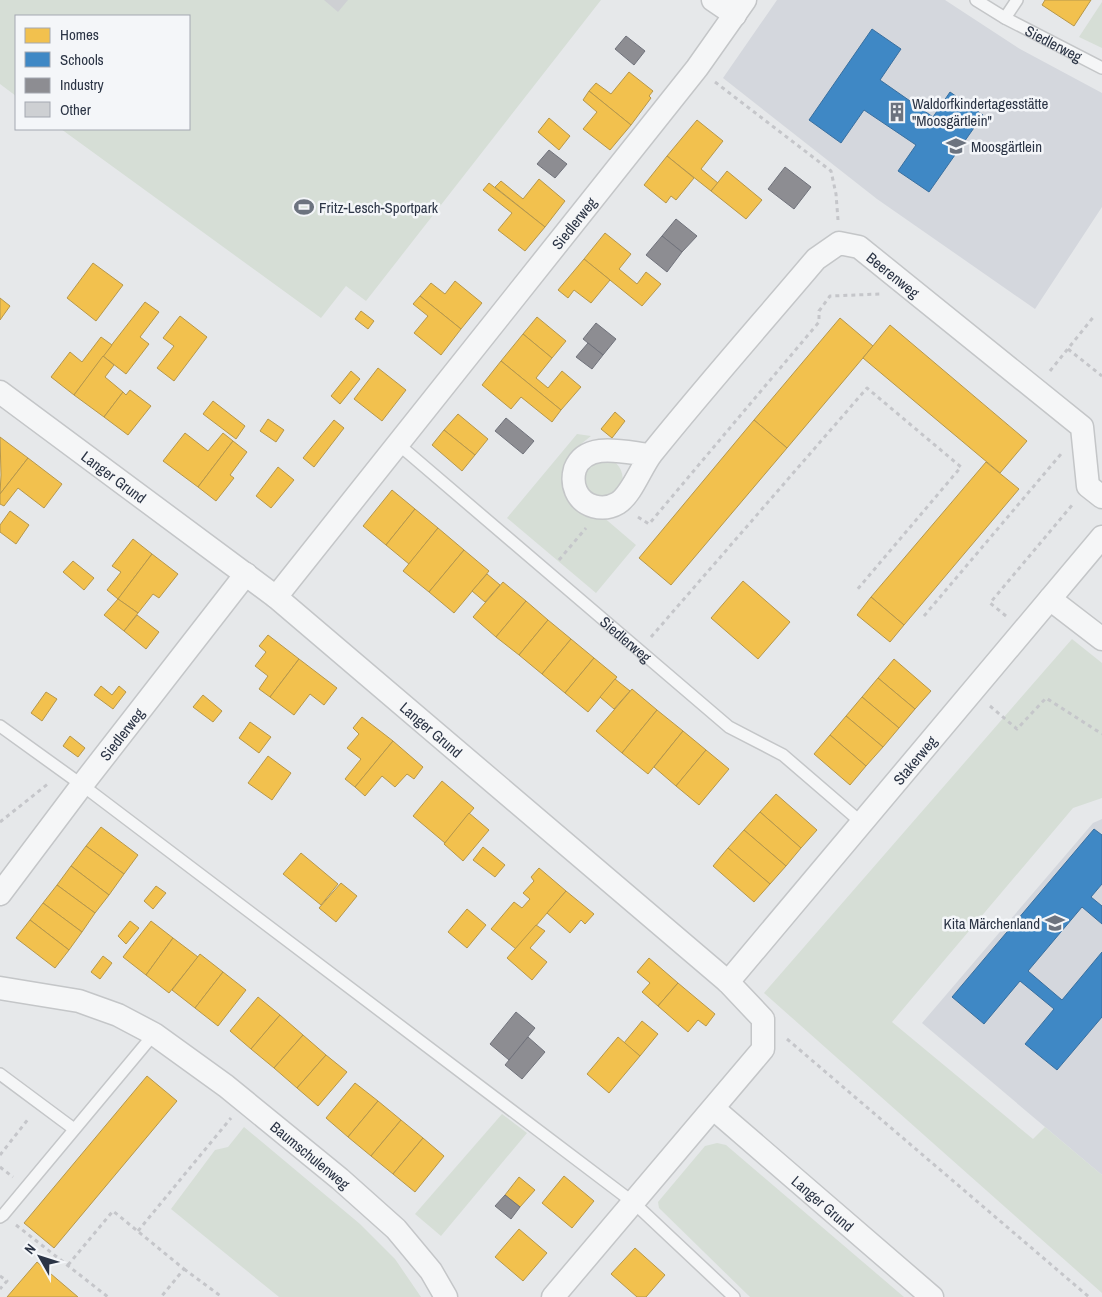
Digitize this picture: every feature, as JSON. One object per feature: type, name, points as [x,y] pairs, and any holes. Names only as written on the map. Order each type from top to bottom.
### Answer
[{"type":"street","points":[[713,0],[740,8]]},
{"type":"street","name":"Siedlerweg","points":[[276,597],[697,68],[740,8]]},
{"type":"street","points":[[650,455],[600,450],[592,452],[579,462],[575,470],[573,479],[576,492],[594,507],[604,508],[616,504],[623,499],[650,455],[816,259],[839,243]]},
{"type":"street","name":"Beerenweg","points":[[839,243],[859,247],[1082,427]]},
{"type":"street","name":"Langer Grund","points":[[0,392],[276,597],[728,982],[763,1019]]},
{"type":"street","points":[[1082,427],[1095,492]]},
{"type":"street","name":"Stakerweg","points":[[728,982],[1102,537]]},
{"type":"street","name":"Siedlerweg","points":[[0,894],[246,574]]},
{"type":"street","points":[[1050,599],[1102,639]]},
{"type":"street","name":"Baumschulenweg","points":[[0,988],[79,1001],[118,1015],[154,1034],[245,1102],[340,1179],[396,1228],[431,1271],[446,1297]]},
{"type":"street","points":[[553,1297],[763,1049],[763,1019]]},
{"type":"street","name":"Langer Grund","points":[[714,1109],[932,1297]]},
{"type":"lane","name":"Siedlerweg","points":[[976,0],[1004,18],[1102,68]]},
{"type":"lane","points":[[1004,18],[1016,0]]},
{"type":"lane","name":"Siedlerweg","points":[[398,444],[729,727],[783,755],[862,822]]},
{"type":"lane","points":[[0,726],[82,785],[634,1203],[734,1297]]},
{"type":"lane","points":[[2,1216],[154,1034]]},
{"type":"lane","points":[[0,1074],[74,1129]]},
{"type":"path","points":[[697,68],[831,171],[836,194],[839,243]]},
{"type":"path","points":[[649,524],[819,322],[819,311],[830,296],[883,294]]},
{"type":"path","points":[[1035,388],[1095,315]]},
{"type":"path","points":[[1068,349],[1102,376]]},
{"type":"path","points":[[640,650],[867,388],[961,467],[856,591]]},
{"type":"path","points":[[924,616],[1082,427]]},
{"type":"path","points":[[990,603],[1095,492]]},
{"type":"path","points":[[548,572],[604,508]]},
{"type":"path","points":[[972,691],[1017,729],[1046,698],[1102,734]]},
{"type":"path","points":[[0,822],[63,772]]},
{"type":"path","points":[[763,1019],[1089,1297]]},
{"type":"path","points":[[138,1231],[245,1102]]},
{"type":"path","points":[[0,1155],[40,1104]]},
{"type":"path","points":[[68,1265],[113,1211],[184,1269],[222,1297]]},
{"type":"path","points":[[2,1216],[108,1297]]},
{"type":"path","points":[[161,1297],[184,1269]]},
{"type":"path","points":[[0,1276],[7,1281],[0,1289]]},
{"type":"shaded area","name":"Fritz-Lesch-Sportpark","points":[[0,0],[601,0],[366,301],[346,286],[321,318],[62,130],[190,130],[190,15],[15,15],[15,95],[0,84]]},
{"type":"shaded area","name":"Moosgärtlein","points":[[777,0],[945,0],[1020,49],[1102,93],[1102,207],[1035,309],[877,199],[723,78]]},
{"type":"shaded area","points":[[1102,2],[1102,48],[1079,37]]},
{"type":"shaded area","points":[[577,434],[591,436],[576,448],[567,460],[562,477],[565,495],[579,509],[602,516],[636,545],[596,593],[507,518]]},
{"type":"shaded area","points":[[613,460],[621,470],[622,486],[620,490],[602,499],[585,489],[584,469],[588,464]]},
{"type":"shaded area","points":[[1072,639],[1102,663],[1102,798],[1073,808],[892,1022],[1033,1139],[1045,1127],[1102,1175],[1102,1293],[764,993]]},
{"type":"shaded area","name":"Kita Märchenland","points":[[1102,819],[1102,1175],[922,1023],[1093,823]]},
{"type":"shaded area","points":[[502,1114],[527,1133],[441,1236],[415,1214]]},
{"type":"shaded area","points":[[244,1127],[360,1224],[395,1259],[421,1297],[279,1297],[171,1209],[215,1150],[228,1147]]},
{"type":"shaded area","points":[[717,1143],[726,1145],[904,1297],[750,1297],[659,1208],[658,1202],[705,1146]]},
{"type":"building: Homes","points":[[1045,0],[1091,0],[1074,26],[1042,5]]},
{"type":"building: Homes","points":[[629,72],[653,91],[649,96],[651,98],[631,125],[589,91],[596,83],[611,94]]},
{"type":"building: Homes","points":[[589,91],[631,125],[610,150],[583,129],[597,112],[583,100]]},
{"type":"building: Homes","points":[[549,118],[570,136],[559,150],[538,132]]},
{"type":"building: Homes","points":[[697,120],[723,141],[701,169],[718,183],[711,191],[667,156]]},
{"type":"building: Homes","points":[[667,156],[694,178],[676,200],[671,196],[666,203],[644,185]]},
{"type":"building: Homes","points":[[727,171],[762,200],[746,219],[711,191]]},
{"type":"building: Homes","points":[[539,179],[565,201],[545,227],[495,187],[501,181],[523,199]]},
{"type":"building: Homes","points":[[489,183],[545,227],[525,251],[498,230],[512,213],[483,190]]},
{"type":"building: Homes","points":[[605,233],[631,254],[619,269],[637,284],[646,272],[661,284],[642,306],[584,259]]},
{"type":"building: Homes","points":[[584,259],[610,280],[591,303],[574,290],[568,298],[558,290]]},
{"type":"building: Homes","points":[[93,263],[123,285],[96,321],[67,298]]},
{"type":"building: Homes","points":[[455,281],[482,303],[461,329],[420,296],[431,283],[445,294]]},
{"type":"building: Homes","points":[[420,296],[461,329],[441,355],[414,333],[428,316],[413,304]]},
{"type":"building: Homes","points":[[0,298],[10,306],[0,320]]},
{"type":"building: Homes","points":[[145,302],[159,312],[140,337],[149,344],[126,374],[103,356]]},
{"type":"building: Homes","points":[[361,311],[374,321],[368,329],[355,319]]},
{"type":"building: Homes","points":[[180,316],[207,337],[174,381],[157,368],[174,346],[163,338]]},
{"type":"building: Homes","points":[[537,317],[566,341],[552,358],[523,334]]},
{"type":"building: Homes","points":[[840,318],[873,346],[787,448],[754,420]]},
{"type":"building: Homes","points":[[890,325],[1027,441],[1000,473],[863,358]]},
{"type":"building: Homes","points":[[523,334],[552,358],[536,378],[548,388],[562,371],[581,387],[561,410],[501,361]]},
{"type":"building: Homes","points":[[101,337],[112,345],[74,395],[51,377],[70,352],[82,362]]},
{"type":"building: Homes","points":[[103,356],[114,365],[105,377],[123,392],[104,417],[74,395]]},
{"type":"building: Homes","points":[[501,361],[561,410],[552,422],[521,397],[511,409],[482,385]]},
{"type":"building: Homes","points":[[378,368],[406,390],[382,421],[354,399]]},
{"type":"building: Homes","points":[[351,371],[360,379],[340,404],[331,396]]},
{"type":"building: Homes","points":[[130,390],[151,406],[128,435],[104,417],[123,392],[126,395]]},
{"type":"building: Homes","points":[[213,401],[245,426],[236,439],[203,414]]},
{"type":"building: Homes","points":[[615,412],[625,421],[612,438],[601,429]]},
{"type":"building: Homes","points":[[458,414],[488,439],[475,455],[444,430]]},
{"type":"building: Homes","points":[[268,419],[284,430],[276,442],[260,431]]},
{"type":"building: Homes","points":[[334,420],[344,428],[314,467],[303,458]]},
{"type":"building: Homes","points":[[754,420],[787,448],[671,585],[639,558]]},
{"type":"building: Homes","points":[[444,430],[475,455],[462,471],[432,445]]},
{"type":"building: Homes","points":[[185,433],[208,451],[223,433],[233,441],[198,487],[163,461]]},
{"type":"building: Homes","points":[[0,437],[28,458],[0,494],[1,475]]},
{"type":"building: Homes","points":[[233,441],[247,452],[230,475],[234,478],[216,501],[198,487]]},
{"type":"building: Homes","points":[[28,458],[62,484],[44,508],[18,488],[4,506],[0,504],[0,494]]},
{"type":"building: Homes","points":[[986,462],[1019,489],[904,625],[871,597]]},
{"type":"building: Homes","points":[[278,467],[294,480],[271,508],[256,496]]},
{"type":"building: Homes","points":[[392,490],[415,509],[386,545],[363,526]]},
{"type":"building: Homes","points":[[415,509],[438,528],[409,564],[386,545]]},
{"type":"building: Homes","points":[[10,511],[29,525],[16,544],[0,532],[0,525]]},
{"type":"building: Homes","points":[[438,528],[464,550],[429,592],[403,571]]},
{"type":"building: Homes","points":[[133,539],[152,554],[118,599],[107,590],[121,572],[112,566]]},
{"type":"building: Homes","points":[[464,550],[489,571],[454,613],[429,592]]},
{"type":"building: Homes","points":[[152,554],[178,574],[159,598],[153,594],[138,613],[118,599]]},
{"type":"building: Homes","points":[[73,561],[94,578],[84,590],[63,572]]},
{"type":"building: Homes","points":[[487,574],[500,585],[485,602],[472,591]]},
{"type":"building: Homes","points":[[743,581],[790,622],[758,659],[711,618]]},
{"type":"building: Homes","points":[[503,582],[526,601],[496,637],[473,617]]},
{"type":"building: Homes","points":[[871,597],[904,625],[890,642],[857,615]]},
{"type":"building: Homes","points":[[118,599],[138,613],[124,631],[104,615]]},
{"type":"building: Homes","points":[[526,601],[548,620],[519,655],[496,637]]},
{"type":"building: Homes","points":[[137,615],[159,632],[146,649],[124,631]]},
{"type":"building: Homes","points":[[548,620],[571,639],[542,674],[519,655]]},
{"type":"building: Homes","points":[[268,635],[299,659],[270,697],[259,689],[268,676],[255,666],[266,652],[259,646]]},
{"type":"building: Homes","points":[[571,639],[594,658],[565,693],[542,674]]},
{"type":"building: Homes","points":[[594,658],[617,677],[588,712],[565,693]]},
{"type":"building: Homes","points":[[299,659],[337,688],[324,705],[310,694],[294,715],[270,697]]},
{"type":"building: Homes","points":[[894,659],[931,691],[915,709],[878,678]]},
{"type":"building: Homes","points":[[878,678],[915,709],[899,728],[862,697]]},
{"type":"building: Homes","points":[[615,679],[630,691],[614,709],[600,697]]},
{"type":"building: Homes","points":[[101,686],[112,695],[119,686],[126,692],[113,709],[94,695]]},
{"type":"building: Homes","points":[[632,689],[657,710],[622,753],[596,731]]},
{"type":"building: Homes","points":[[46,692],[57,699],[42,721],[31,713]]},
{"type":"building: Homes","points":[[203,695],[222,711],[213,722],[193,707]]},
{"type":"building: Homes","points":[[862,697],[899,728],[883,747],[846,716]]},
{"type":"building: Homes","points":[[657,710],[683,731],[648,774],[622,753]]},
{"type":"building: Homes","points":[[846,716],[883,747],[866,766],[830,735]]},
{"type":"building: Homes","points":[[362,717],[393,741],[355,787],[345,779],[361,759],[347,748],[359,734],[353,728]]},
{"type":"building: Homes","points":[[250,722],[271,737],[259,753],[239,738]]},
{"type":"building: Homes","points":[[683,731],[706,750],[676,786],[654,767]]},
{"type":"building: Homes","points":[[830,735],[866,766],[850,785],[814,754]]},
{"type":"building: Homes","points":[[70,736],[85,748],[78,757],[63,746]]},
{"type":"building: Homes","points":[[393,741],[423,767],[414,779],[407,774],[395,787],[382,776],[365,796],[355,787]]},
{"type":"building: Homes","points":[[706,750],[729,769],[699,805],[676,786]]},
{"type":"building: Homes","points":[[268,756],[291,773],[272,800],[248,783]]},
{"type":"building: Homes","points":[[442,781],[474,808],[445,843],[413,816]]},
{"type":"building: Homes","points":[[776,794],[817,830],[801,848],[760,812]]},
{"type":"building: Homes","points":[[760,812],[801,848],[786,866],[744,830]]},
{"type":"building: Homes","points":[[469,813],[489,830],[463,861],[444,844]]},
{"type":"building: Homes","points":[[101,827],[138,855],[124,874],[86,846]]},
{"type":"building: Homes","points":[[744,830],[786,866],[770,884],[728,848]]},
{"type":"building: Homes","points":[[86,846],[124,874],[109,895],[71,866]]},
{"type":"building: Homes","points":[[483,847],[505,865],[495,877],[473,860]]},
{"type":"building: Homes","points":[[728,848],[770,884],[754,902],[713,866]]},
{"type":"building: Homes","points":[[301,853],[338,884],[321,905],[283,874]]},
{"type":"building: Homes","points":[[71,866],[109,895],[95,913],[57,885]]},
{"type":"building: Homes","points":[[539,868],[566,891],[516,949],[491,929],[514,902],[522,908],[530,899],[523,893],[534,881],[531,877]]},
{"type":"building: Homes","points":[[341,883],[357,896],[336,922],[319,908]]},
{"type":"building: Homes","points":[[57,885],[95,913],[82,932],[43,903]]},
{"type":"building: Homes","points":[[156,886],[166,893],[153,909],[144,901]]},
{"type":"building: Homes","points":[[566,891],[594,914],[585,924],[581,920],[570,933],[547,913]]},
{"type":"building: Homes","points":[[43,903],[82,932],[69,950],[30,920]]},
{"type":"building: Homes","points":[[467,909],[486,925],[467,948],[448,932]]},
{"type":"building: Homes","points":[[30,920],[69,950],[55,968],[16,938]]},
{"type":"building: Homes","points":[[130,921],[139,928],[126,944],[118,936]]},
{"type":"building: Homes","points":[[151,921],[173,938],[146,975],[123,957]]},
{"type":"building: Homes","points":[[536,925],[545,931],[530,948],[547,962],[532,980],[507,958]]},
{"type":"building: Homes","points":[[173,938],[198,957],[169,993],[146,975]]},
{"type":"building: Homes","points":[[200,954],[223,972],[195,1008],[172,990]]},
{"type":"building: Homes","points":[[103,956],[112,963],[100,979],[91,972]]},
{"type":"building: Homes","points":[[649,958],[678,983],[658,1006],[642,992],[650,983],[637,972]]},
{"type":"building: Homes","points":[[223,972],[246,990],[218,1026],[195,1008]]},
{"type":"building: Homes","points":[[678,983],[715,1014],[706,1026],[698,1020],[688,1032],[658,1006]]},
{"type":"building: Homes","points":[[258,997],[280,1015],[251,1049],[230,1031]]},
{"type":"building: Homes","points":[[280,1015],[303,1035],[274,1068],[251,1049]]},
{"type":"building: Homes","points":[[642,1021],[658,1034],[640,1056],[624,1043]]},
{"type":"building: Homes","points":[[303,1035],[326,1055],[297,1088],[274,1068]]},
{"type":"building: Homes","points":[[618,1037],[640,1056],[609,1093],[587,1074]]},
{"type":"building: Homes","points":[[326,1055],[347,1072],[318,1106],[297,1088]]},
{"type":"building: Homes","points":[[147,1076],[177,1101],[54,1248],[24,1223]]},
{"type":"building: Homes","points":[[355,1083],[378,1101],[348,1137],[326,1118]]},
{"type":"building: Homes","points":[[378,1101],[401,1120],[371,1156],[348,1137]]},
{"type":"building: Homes","points":[[401,1120],[423,1138],[393,1174],[371,1156]]},
{"type":"building: Homes","points":[[423,1138],[444,1156],[415,1192],[393,1174]]},
{"type":"building: Homes","points":[[564,1176],[594,1201],[572,1228],[542,1203]]},
{"type":"building: Homes","points":[[519,1177],[535,1190],[520,1207],[505,1195]]},
{"type":"building: Homes","points":[[519,1229],[547,1253],[523,1281],[495,1257]]},
{"type":"building: Homes","points":[[635,1248],[665,1275],[646,1297],[637,1297],[611,1274]]},
{"type":"building: Homes","points":[[37,1262],[78,1297],[7,1297]]},
{"type":"building: Schools","name":"Waldorfkindertagesstätte \"Moosgärtlein\"","points":[[872,29],[901,49],[880,80],[933,117],[950,92],[983,115],[929,192],[898,171],[916,145],[864,110],[841,143],[809,120]]},
{"type":"building: Schools","points":[[1094,829],[1102,835],[1102,884],[1091,897],[1102,906],[1102,924],[1082,907],[1028,971],[1062,1000],[1102,952],[1102,1017],[1057,1070],[1025,1044],[1054,1009],[1020,981],[984,1024],[952,997]]},
{"type":"building: Industry","points":[[626,36],[645,51],[634,65],[615,49]]},
{"type":"building: Industry","points":[[549,150],[567,164],[555,178],[537,164]]},
{"type":"building: Industry","points":[[785,167],[811,187],[794,209],[768,189]]},
{"type":"building: Industry","points":[[676,219],[697,236],[682,252],[662,236]]},
{"type":"building: Industry","points":[[662,236],[682,252],[667,272],[646,255]]},
{"type":"building: Industry","points":[[596,323],[616,339],[603,355],[583,339]]},
{"type":"building: Industry","points":[[588,343],[603,355],[592,369],[576,357]]},
{"type":"building: Industry","points":[[506,418],[534,441],[523,454],[495,431]]},
{"type":"building: Industry","points":[[516,1012],[535,1028],[509,1060],[490,1044]]},
{"type":"building: Industry","points":[[528,1037],[545,1052],[522,1079],[505,1065]]},
{"type":"building: Industry","points":[[505,1195],[520,1207],[511,1219],[495,1206]]},
{"type":"building: Other","points":[[324,0],[348,0],[338,12]]},
{"type":"place","name":"Waldorfkindertagesstätte \"Moosgärtlein\"","points":[[897,112]]},
{"type":"place","name":"Moosgärtlein","points":[[956,146]]},
{"type":"place","name":"Fritz-Lesch-Sportpark","points":[[304,207]]},
{"type":"place","name":"Kita Märchenland","points":[[1055,923]]}]
